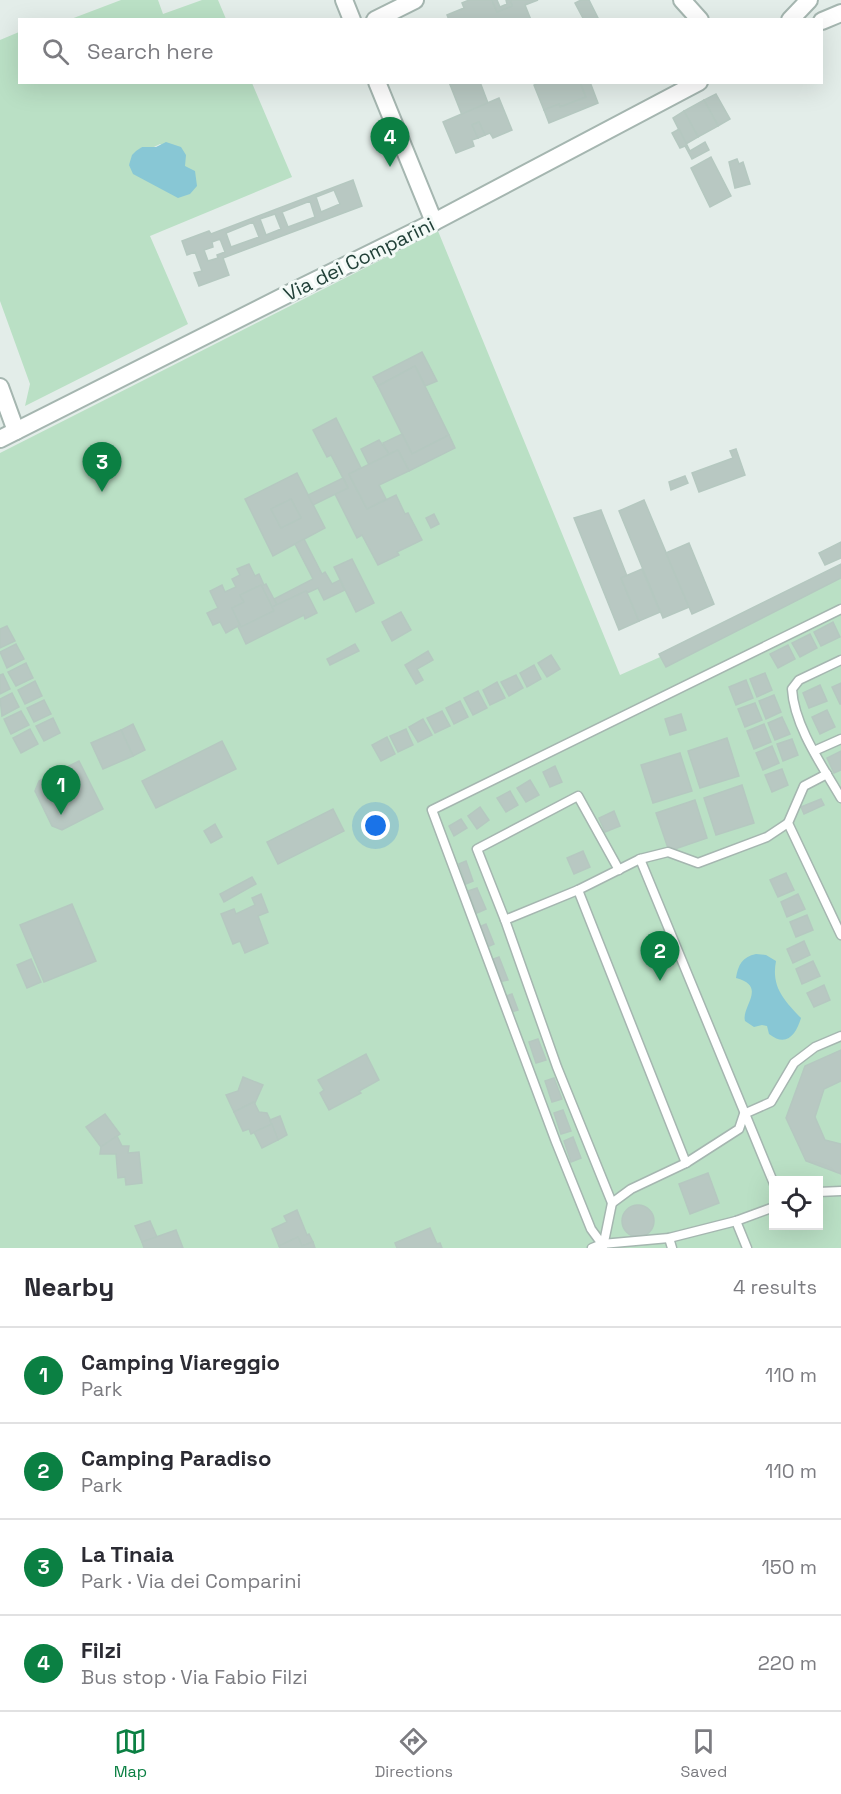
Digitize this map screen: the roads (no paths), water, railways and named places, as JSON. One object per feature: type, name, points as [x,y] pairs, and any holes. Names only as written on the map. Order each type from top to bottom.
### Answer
[{"type":"street","points":[[344,0],[351,18]]},
{"type":"street","points":[[379,18],[415,0]]},
{"type":"street","points":[[682,0],[698,18]]},
{"type":"street","points":[[792,18],[808,0]]},
{"type":"street","points":[[823,21],[841,13]]},
{"type":"street","points":[[378,84],[434,222]]},
{"type":"street","name":"Via dei Comparini","points":[[0,439],[434,222],[695,84]]},
{"type":"street","points":[[0,387],[16,431]]},
{"type":"lane","points":[[601,1247],[591,1229],[556,1142],[432,810],[841,609]]},
{"type":"lane","points":[[841,660],[799,680],[792,689],[792,702],[814,751],[841,798]]},
{"type":"lane","points":[[814,751],[841,739]]},
{"type":"lane","points":[[505,920],[578,890],[640,859],[668,852],[698,863],[767,837],[788,823],[804,786],[827,774]]},
{"type":"lane","points":[[601,1247],[612,1203],[557,1067],[505,920],[477,849],[578,796],[619,870]]},
{"type":"lane","points":[[788,823],[841,935]]},
{"type":"lane","points":[[640,859],[771,1176]]},
{"type":"lane","points":[[578,890],[686,1162]]},
{"type":"lane","points":[[612,1203],[631,1189],[686,1162],[739,1129],[744,1114],[771,1102],[794,1063],[815,1047],[841,1036]]},
{"type":"lane","points":[[823,1192],[841,1191]]},
{"type":"lane","points":[[592,1248],[669,1238],[736,1221],[769,1209]]},
{"type":"lane","points":[[736,1221],[747,1248]]},
{"type":"lane","points":[[669,1238],[672,1248]]},
{"type":"water","points":[[166,142],[181,147],[186,155],[185,166],[195,171],[197,186],[190,194],[178,198],[133,174],[129,165],[132,155],[142,147],[156,147]]},
{"type":"water","points":[[756,954],[766,955],[776,961],[777,986],[784,999],[801,1018],[793,1034],[786,1039],[781,1040],[769,1034],[767,1026],[754,1027],[745,1021],[752,991],[750,986],[736,978],[742,962],[747,957]]},
{"type":"place","name":"Filzi","points":[[390,167]]},
{"type":"place","name":"La Tinaia","points":[[102,492]]},
{"type":"place","name":"Camping Viareggio","points":[[61,815]]},
{"type":"place","name":"Camping Paradiso","points":[[660,981]]}]
